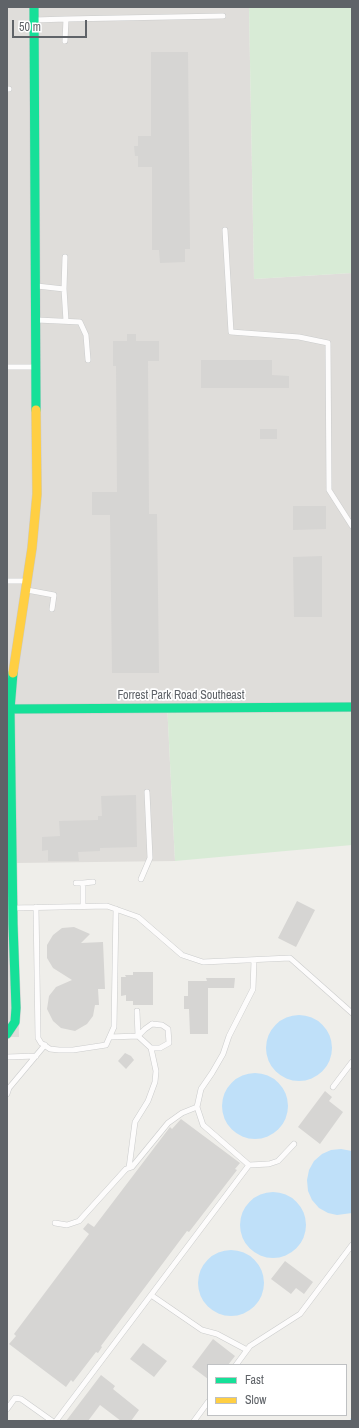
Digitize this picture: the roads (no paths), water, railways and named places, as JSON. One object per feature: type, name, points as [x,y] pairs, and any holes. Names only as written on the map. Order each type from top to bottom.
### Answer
[{"type":"street","points":[[9,1032],[15,1022],[16,1008],[10,924],[12,908],[9,854],[10,679],[26,590],[37,494],[34,7]]},
{"type":"street","name":"Forrest Park Road Southeast","points":[[10,709],[352,707]]},
{"type":"lane","points":[[34,20],[223,16]]},
{"type":"lane","points":[[66,19],[66,41]]},
{"type":"lane","points":[[225,230],[231,332],[299,337],[328,343],[328,490],[352,526]]},
{"type":"lane","points":[[65,257],[64,289],[66,321]]},
{"type":"lane","points":[[36,286],[64,289]]},
{"type":"lane","points":[[36,320],[80,322],[86,334],[88,360]]},
{"type":"lane","points":[[7,367],[36,367]]},
{"type":"lane","points":[[7,581],[27,580]]},
{"type":"lane","points":[[26,590],[54,595],[52,609]]},
{"type":"lane","points":[[141,879],[150,858],[147,792]]},
{"type":"lane","points":[[76,883],[93,882]]},
{"type":"lane","points":[[82,883],[83,906]]},
{"type":"lane","points":[[12,908],[107,906],[138,918],[182,955],[203,962],[290,958],[352,1012]]},
{"type":"lane","points":[[36,907],[38,1038],[50,1049],[59,1050],[92,1048],[106,1045],[110,1037],[114,1027],[116,909]]},
{"type":"lane","points":[[254,960],[252,989],[229,1036],[223,1054],[201,1089],[197,1107],[203,1124],[249,1165],[269,1164],[278,1161],[294,1144]]},
{"type":"lane","points":[[129,1168],[131,1143],[135,1122],[148,1101],[156,1071],[151,1048],[138,1036],[137,1011]]},
{"type":"lane","points":[[110,1037],[138,1036],[152,1024],[162,1025],[168,1029],[169,1043],[160,1048],[151,1048]]},
{"type":"lane","points":[[7,1094],[9,1088],[45,1046]]},
{"type":"lane","points":[[7,1057],[36,1056]]},
{"type":"lane","points":[[333,1087],[352,1062]]},
{"type":"lane","points":[[55,1223],[67,1225],[79,1221],[126,1169],[132,1167],[168,1124],[182,1113],[197,1107]]},
{"type":"lane","points":[[56,1421],[249,1165]]},
{"type":"lane","points":[[237,1364],[250,1346],[300,1314],[352,1245]]},
{"type":"lane","points":[[151,1295],[202,1330],[217,1334],[247,1350]]},
{"type":"lane","points":[[7,1409],[15,1398],[21,1399],[52,1421]]},
{"type":"lane","points":[[194,1421],[207,1403]]},
{"type":"water","points":[[299,1015],[312,1018],[322,1025],[329,1035],[332,1048],[329,1061],[322,1071],[312,1078],[299,1081],[286,1078],[276,1071],[269,1061],[266,1048],[269,1035],[276,1025],[286,1018]]},
{"type":"water","points":[[255,1073],[268,1075],[283,1088],[286,1093],[288,1106],[286,1119],[273,1134],[268,1137],[255,1139],[242,1137],[227,1124],[224,1119],[222,1106],[224,1093],[237,1078],[242,1075]]},
{"type":"water","points":[[341,1149],[352,1151],[352,1213],[337,1215],[328,1213],[319,1208],[312,1200],[308,1191],[307,1180],[309,1170],[314,1161],[322,1154],[331,1150]]},
{"type":"water","points":[[273,1192],[286,1194],[296,1202],[304,1212],[306,1225],[304,1238],[296,1248],[286,1256],[273,1258],[260,1256],[250,1248],[242,1238],[240,1225],[242,1212],[250,1202],[260,1194]]},
{"type":"water","points":[[231,1250],[244,1252],[254,1260],[262,1270],[264,1283],[262,1296],[254,1306],[244,1314],[231,1316],[218,1314],[208,1306],[200,1296],[198,1283],[200,1270],[208,1260],[218,1252]]}]
